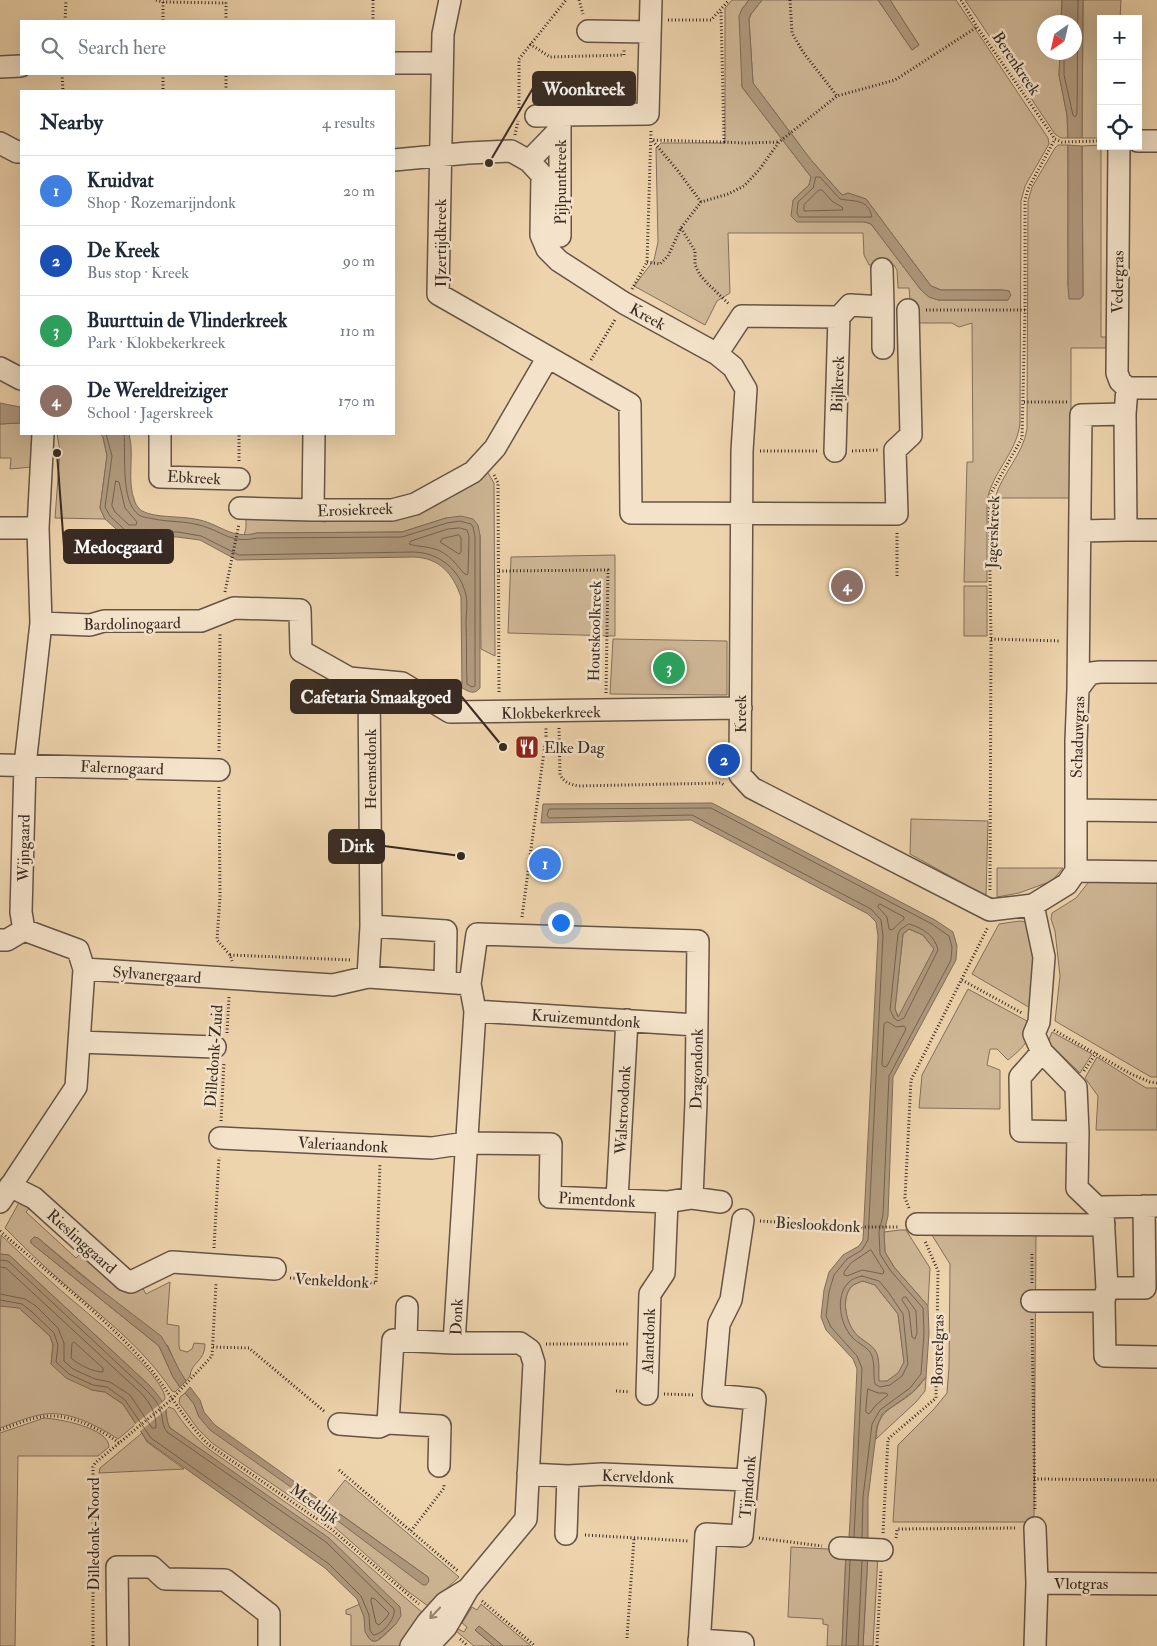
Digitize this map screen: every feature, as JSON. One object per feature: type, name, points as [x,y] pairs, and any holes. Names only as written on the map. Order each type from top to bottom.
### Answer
[{"type":"street","points":[[441,155],[443,34],[451,2]]},
{"type":"street","points":[[560,122],[648,114],[650,17],[624,31],[588,31]]},
{"type":"street","points":[[395,63],[442,63]]},
{"type":"street","points":[[0,67],[20,66]]},
{"type":"street","name":"Pijlpuntkreek","points":[[536,116],[560,122]]},
{"type":"street","name":"Pijlpuntkreek","points":[[520,156],[560,122]]},
{"type":"street","name":"Pijlpuntkreek","points":[[560,122],[560,236]]},
{"type":"street","points":[[1142,141],[1157,141]]},
{"type":"street","points":[[0,143],[20,152]]},
{"type":"street","name":"Vedergras","points":[[1119,150],[1117,373],[1127,388]]},
{"type":"street","points":[[395,160],[441,155],[520,156]]},
{"type":"street","name":"IJzertijdkreek","points":[[441,155],[438,294],[548,357]]},
{"type":"street","name":"Kreek","points":[[520,156],[542,175],[541,235],[546,249],[559,261],[624,303],[716,354],[734,367],[746,389],[742,451],[741,514],[740,775],[752,788],[986,919]]},
{"type":"street","points":[[882,269],[883,348]]},
{"type":"street","points":[[716,354],[742,316],[839,317],[850,305],[883,307]]},
{"type":"street","points":[[548,357],[630,404],[631,513],[897,514],[895,450],[911,435],[908,310]]},
{"type":"street","name":"Bijlkreek","points":[[835,451],[839,317]]},
{"type":"street","name":"Erosiekreek","points":[[239,515],[314,510],[392,510],[415,504],[473,472],[496,448],[548,357]]},
{"type":"street","points":[[0,368],[20,378]]},
{"type":"street","points":[[1126,530],[1124,414],[1127,388],[1157,388]]},
{"type":"street","points":[[1078,689],[1081,415],[1124,414]]},
{"type":"street","name":"Wijngaard","points":[[24,930],[22,912],[25,764],[41,623],[38,528],[43,435]]},
{"type":"street","name":"Ebkreek","points":[[160,435],[160,477],[239,478]]},
{"type":"street","points":[[314,435],[314,510]]},
{"type":"street","points":[[0,528],[38,528]]},
{"type":"street","points":[[1080,531],[1157,530]]},
{"type":"street","name":"Bardolinogaard","points":[[41,623],[90,625],[104,622],[201,621],[238,608],[300,610],[301,651],[349,678],[369,680]]},
{"type":"street","name":"Schaduwgras","points":[[1076,872],[1078,689],[1086,678],[1100,672],[1157,672]]},
{"type":"street","name":"Klokbekerkreek","points":[[369,680],[402,682],[450,712],[740,708]]},
{"type":"street","name":"Heemstdonk","points":[[369,680],[371,926],[369,969]]},
{"type":"street","name":"Falernogaard","points":[[0,765],[25,764],[219,770]]},
{"type":"street","points":[[1076,810],[1157,811]]},
{"type":"street","points":[[986,919],[1033,905],[1068,884],[1076,872],[1157,872]]},
{"type":"street","points":[[1033,905],[1044,957],[1039,1022],[1034,1034],[1042,1052],[1076,1087],[1078,1132],[1077,1188],[1104,1219]]},
{"type":"street","points":[[371,926],[446,931],[445,982]]},
{"type":"street","points":[[0,940],[7,940],[24,930],[78,950],[84,969],[76,1087],[5,1194]]},
{"type":"street","points":[[470,984],[477,934],[519,935]]},
{"type":"street","name":"Dragondonk","points":[[519,935],[698,940],[696,1102],[692,1198]]},
{"type":"street","name":"Sylvanergaard","points":[[84,969],[333,985],[369,969],[445,982],[470,984]]},
{"type":"street","name":"Donk","points":[[470,984],[476,1011],[454,1343],[520,1343],[530,1350]]},
{"type":"street","name":"Kruizemuntdonk","points":[[476,1011],[696,1025]]},
{"type":"street","name":"Walstroodonk","points":[[617,1199],[627,1020]]},
{"type":"street","points":[[79,1042],[222,1047]]},
{"type":"street","points":[[1042,1052],[1020,1077],[1021,1131],[1078,1132]]},
{"type":"street","name":"Valeriaandonk","points":[[220,1138],[432,1148],[466,1142]]},
{"type":"street","name":"Pimentdonk","points":[[466,1142],[551,1144],[550,1197],[667,1202],[692,1198],[721,1202]]},
{"type":"street","name":"Rieslinggaard","points":[[5,1194],[34,1198],[125,1280],[131,1282],[172,1262],[213,1266]]},
{"type":"street","name":"Alantdonk","points":[[647,1394],[650,1294],[664,1273],[667,1202]]},
{"type":"street","points":[[1032,1302],[1105,1295],[1145,1288],[1151,1206],[1103,1207],[1104,1219],[1105,1295],[1105,1356],[1157,1357]]},
{"type":"street","points":[[916,1224],[1104,1219]]},
{"type":"street","name":"Tijmdonk","points":[[706,1542],[706,1534],[742,1536],[755,1399],[713,1395],[719,1324],[731,1300],[743,1220]]},
{"type":"street","name":"Venkeldonk","points":[[213,1266],[275,1269]]},
{"type":"street","points":[[406,1340],[407,1307]]},
{"type":"street","points":[[388,1423],[393,1340],[454,1343]]},
{"type":"street","points":[[428,1646],[446,1627],[470,1586],[526,1519],[534,1363],[530,1350]]},
{"type":"street","points":[[339,1424],[378,1427],[388,1423],[440,1426],[439,1466]]},
{"type":"street","name":"Kerveldonk","points":[[528,1474],[568,1476],[602,1474],[747,1480]]},
{"type":"street","points":[[566,1534],[568,1476]]},
{"type":"street","points":[[1035,1528],[1037,1583]]},
{"type":"street","points":[[706,1542],[699,1643],[743,1643],[743,1646]]},
{"type":"street","points":[[840,1548],[882,1550]]},
{"type":"street","name":"Dilledonk-Noord","points":[[118,1646],[118,1567],[152,1567],[165,1579],[225,1580],[269,1614],[269,1646]]},
{"type":"street","name":"Vlotgras","points":[[1035,1646],[1037,1583],[1157,1584]]},
{"type":"street","points":[[411,1646],[432,1616],[445,1603],[470,1586]]},
{"type":"path","points":[[65,20],[66,0]]},
{"type":"path","points":[[156,0],[163,2],[226,1],[226,20]]},
{"type":"path","points":[[373,0],[373,20]]},
{"type":"path","points":[[520,156],[519,59],[566,0]]},
{"type":"path","points":[[650,17],[711,20],[729,0]]},
{"type":"path","points":[[790,0],[792,33],[803,52],[837,96]]},
{"type":"path","name":"Berenkreek","points":[[961,0],[1055,139]]},
{"type":"path","points":[[163,2],[163,20]]},
{"type":"path","points":[[721,10],[724,142]]},
{"type":"path","points":[[647,262],[660,264],[668,256],[681,228],[701,202],[728,194],[744,186],[759,170],[779,142],[837,96],[895,80],[978,27]]},
{"type":"path","points":[[530,44],[550,57],[624,55],[624,31]]},
{"type":"path","points":[[62,75],[62,90]]},
{"type":"path","points":[[163,75],[163,90]]},
{"type":"path","points":[[226,75],[226,90]]},
{"type":"path","points":[[582,376],[647,262],[652,140],[651,121],[648,114]]},
{"type":"path","points":[[1055,139],[1062,142],[1097,141]]},
{"type":"path","name":"Jagerskreek","points":[[986,919],[991,639],[989,509],[991,493],[1022,438],[1024,402],[1025,201],[1028,189],[1055,139]]},
{"type":"path","points":[[652,140],[745,144],[779,142]]},
{"type":"path","points":[[652,140],[701,202]]},
{"type":"path","points":[[681,228],[695,251],[695,265],[700,274],[742,316]]},
{"type":"path","points":[[908,310],[1025,310]]},
{"type":"path","points":[[1024,402],[1078,402],[1081,415]]},
{"type":"path","points":[[485,460],[498,483],[499,712]]},
{"type":"path","points":[[896,576],[897,514]]},
{"type":"path","points":[[239,515],[221,613],[220,897],[217,940],[230,955],[369,969]]},
{"type":"path","name":"Houtskoolkreek","points":[[499,571],[608,570],[605,711]]},
{"type":"path","points":[[991,639],[1079,641]]},
{"type":"path","points":[[553,712],[560,775],[569,784],[578,786],[721,783],[728,787]]},
{"type":"path","points":[[519,935],[546,736],[553,712]]},
{"type":"path","name":"Borstelgras","points":[[877,1646],[888,1439],[936,1398],[938,1271],[905,1198],[911,1080],[962,980],[986,919]]},
{"type":"path","name":"Dilledonk-Zuid","points":[[172,1400],[212,1356],[216,1275],[213,1266],[220,1138],[222,1047],[232,960],[230,955]]},
{"type":"path","points":[[962,980],[1131,1074],[1157,1084]]},
{"type":"path","name":"Venkeldonk","points":[[275,1269],[288,1278],[376,1283],[380,1146]]},
{"type":"path","name":"Bieslookdonk","points":[[743,1220],[893,1228]]},
{"type":"path","name":"Meeldijk","points":[[0,1232],[115,1332],[147,1365],[195,1432],[209,1445],[330,1528],[432,1616]]},
{"type":"path","points":[[882,1550],[895,1545],[897,1529],[1035,1528],[1032,1253]]},
{"type":"path","points":[[530,1350],[542,1344],[648,1344]]},
{"type":"path","points":[[213,1346],[249,1348],[339,1424]]},
{"type":"path","name":"Dilledonk-Noord","points":[[93,1646],[93,1467],[95,1463],[172,1400]]},
{"type":"path","points":[[0,1430],[49,1416],[69,1418],[90,1426],[120,1443]]},
{"type":"path","points":[[411,1531],[444,1488],[444,1470],[439,1466]]},
{"type":"path","points":[[339,1470],[411,1531],[535,1646]]},
{"type":"path","points":[[1034,1479],[1157,1480]]},
{"type":"path","points":[[566,1534],[706,1542]]},
{"type":"path","points":[[742,1536],[840,1548]]},
{"type":"path","points":[[627,1638],[634,1538]]},
{"type":"shaded area","points":[[732,0],[749,0],[742,9],[742,87],[811,177],[809,185],[793,200],[871,224],[921,290],[929,297],[938,300],[1008,300],[1009,291],[941,290],[931,286],[866,199],[848,193],[843,195],[840,193],[811,160],[753,83],[749,19],[751,14],[762,0],[878,0],[912,50],[919,45],[890,0],[956,0],[1048,138],[1049,144],[1025,186],[1021,201],[1020,423],[1014,444],[994,481],[987,501],[987,582],[964,582],[967,462],[973,462],[972,323],[959,327],[952,323],[912,323],[909,288],[898,288],[897,270],[894,265],[869,265],[864,255],[863,233],[728,233],[730,293],[717,301],[705,325],[634,286],[654,260],[658,242],[656,148],[661,143],[725,143],[725,8]]},
{"type":"shaded area","points":[[965,0],[1062,0],[1061,15],[1037,15],[1037,60],[1060,60],[1059,75],[1067,115],[1068,138],[1061,138],[1055,134]]},
{"type":"shaded area","points":[[1083,0],[1121,0],[1120,15],[1097,15],[1097,138],[1082,138]]},
{"type":"shaded area","points":[[1058,145],[1068,145],[1068,286],[1080,299],[1083,296],[1082,146],[1097,145],[1097,150],[1101,150],[1101,337],[1114,337],[1114,348],[1071,348],[1071,498],[995,498],[1002,480],[1017,456],[1027,429],[1028,201],[1032,187]]},
{"type":"shaded area","points":[[20,423],[20,435],[32,435],[32,467],[10,469],[11,458],[0,458],[0,424]]},
{"type":"shaded area","points":[[57,435],[101,435],[103,437],[107,456],[100,508],[105,519],[55,518],[60,451]]},
{"type":"shaded area","points":[[485,468],[494,483],[495,656],[481,649],[480,535],[446,518],[402,532],[257,533],[244,536],[246,517],[315,517],[315,521],[326,522],[326,517],[394,517]]},
{"type":"shaded area","points":[[615,555],[615,636],[508,633],[511,557]]},
{"type":"shaded area","points":[[964,586],[987,586],[987,636],[964,636]]},
{"type":"shaded area","points":[[613,639],[727,641],[727,695],[610,694]]},
{"type":"shaded area","points":[[911,819],[988,821],[986,896],[910,854]]},
{"type":"shaded area","points":[[997,868],[1063,868],[1052,881],[1019,893],[997,897]]},
{"type":"shaded area","points":[[1092,878],[1157,880],[1157,1077],[1151,1077],[1055,1021],[1060,976],[1055,931],[1051,919],[1052,913],[1076,898]]},
{"type":"shaded area","points":[[1026,922],[1037,948],[1032,1009],[972,974],[999,924]]},
{"type":"shaded area","points":[[909,929],[923,935],[934,949],[899,1018],[895,1009],[903,934]]},
{"type":"shaded area","points":[[968,989],[1027,1021],[1029,1034],[1025,1044],[1008,1060],[997,1049],[990,1049],[987,1065],[1000,1070],[1000,1109],[919,1108],[922,1075]]},
{"type":"shaded area","points":[[1052,1032],[1092,1054],[1080,1073],[1048,1042]]},
{"type":"shaded area","points":[[1097,1057],[1146,1088],[1157,1088],[1157,1130],[1096,1130],[1098,1096],[1085,1078]]},
{"type":"shaded area","points":[[22,1197],[33,1204],[26,1212],[76,1258],[80,1254],[115,1285],[141,1285],[146,1294],[170,1282],[167,1324],[179,1326],[180,1350],[187,1352],[192,1349],[194,1343],[205,1344],[203,1355],[186,1381],[178,1370],[168,1346],[38,1238],[34,1237],[31,1240],[31,1243],[159,1346],[173,1377],[180,1387],[175,1392],[172,1391],[161,1375],[134,1346],[106,1319],[46,1268],[5,1228]]},
{"type":"shaded area","points":[[906,1230],[930,1268],[928,1306],[894,1267],[885,1252],[884,1232]]},
{"type":"shaded area","points":[[930,1232],[1036,1232],[1034,1522],[893,1522],[898,1445],[934,1409],[947,1393],[950,1264]]},
{"type":"shaded area","points":[[1,1235],[137,1358],[161,1388],[165,1399],[162,1402],[149,1385],[9,1255],[0,1254]]},
{"type":"shaded area","points":[[863,1281],[875,1285],[898,1314],[904,1362],[899,1373],[887,1381],[879,1382],[876,1352],[850,1326],[846,1312],[845,1304],[848,1291],[853,1285]]},
{"type":"shaded area","points":[[0,1306],[19,1308],[50,1336],[53,1345],[51,1364],[92,1390],[105,1392],[123,1404],[136,1424],[118,1439],[83,1420],[54,1414],[34,1416],[0,1428]]},
{"type":"shaded area","points":[[926,1377],[925,1391],[916,1402],[876,1439],[879,1421],[883,1415],[906,1398]]},
{"type":"shaded area","points":[[185,1393],[194,1404],[199,1417],[423,1584],[428,1577],[326,1504],[345,1480],[459,1577],[428,1606],[406,1590],[331,1524],[212,1443],[198,1429],[179,1403],[180,1397]]},
{"type":"shaded area","points":[[169,1407],[174,1409],[190,1431],[210,1450],[333,1535],[424,1614],[399,1646],[351,1646],[351,1615],[346,1614],[346,1610],[360,1604],[366,1633],[370,1640],[380,1639],[396,1624],[213,1458],[170,1428],[167,1422],[166,1410]]},
{"type":"shaded area","points":[[44,1418],[61,1420],[93,1430],[107,1440],[109,1447],[98,1456],[18,1456],[15,1646],[0,1646],[0,1433]]},
{"type":"shaded area","points":[[142,1433],[147,1442],[184,1469],[99,1473],[100,1468]]},
{"type":"shaded area","points":[[791,1547],[846,1552],[842,1646],[827,1646],[828,1625],[823,1624],[823,1619],[788,1617]]},
{"type":"shaded area","points":[[868,1553],[878,1554],[873,1646],[863,1646]]},
{"type":"shaded area","points":[[481,1604],[531,1646],[503,1646],[479,1626],[475,1630],[494,1646],[474,1646],[456,1631],[458,1629],[464,1632],[467,1627],[462,1623],[472,1607],[477,1610]]},
{"type":"water","points":[[749,0],[762,0],[749,19],[753,83],[811,160],[840,193],[843,195],[848,193],[866,199],[931,286],[941,290],[1009,291],[1011,295],[1008,300],[938,300],[929,297],[921,290],[871,224],[865,222],[797,222],[791,216],[793,200],[809,185],[811,177],[742,87],[739,16]]},
{"type":"water","points":[[878,0],[890,0],[919,45],[912,50]]},
{"type":"water","points":[[1062,0],[1083,0],[1082,138],[1068,138],[1067,115],[1059,75],[1060,60],[1082,60],[1082,15],[1061,15]]},
{"type":"water","points":[[1068,145],[1082,146],[1083,296],[1080,299],[1069,299]]},
{"type":"water","points":[[0,403],[20,407],[20,423],[0,424]]},
{"type":"water","points":[[101,435],[129,435],[132,494],[136,504],[142,511],[154,515],[204,521],[232,533],[248,535],[257,533],[402,532],[446,518],[461,516],[473,519],[478,525],[480,535],[480,688],[470,692],[462,688],[461,597],[454,581],[438,564],[431,560],[414,557],[237,560],[200,540],[177,537],[125,537],[105,519],[100,508],[107,456]]},
{"type":"water","points":[[712,803],[935,920],[953,932],[957,946],[956,960],[893,1077],[888,1216],[884,1232],[885,1252],[894,1267],[928,1306],[929,1333],[926,1377],[913,1392],[883,1413],[877,1426],[868,1498],[868,1553],[863,1646],[842,1646],[857,1369],[853,1359],[826,1330],[821,1317],[824,1290],[829,1272],[843,1255],[859,1246],[863,1240],[878,936],[876,922],[868,914],[691,820],[541,823],[543,804]],"holes":[[[909,929],[923,935],[934,949],[898,1017],[895,1009],[903,934]],[[863,1281],[875,1285],[898,1314],[904,1362],[898,1373],[887,1381],[879,1381],[876,1351],[854,1331],[846,1311],[845,1304],[848,1291],[853,1285]]]},
{"type":"water","points":[[34,1237],[38,1238],[80,1274],[161,1336],[186,1381],[180,1387],[173,1377],[159,1346],[31,1243]]},
{"type":"water","points":[[0,1254],[9,1255],[149,1385],[163,1404],[170,1428],[329,1538],[400,1607],[401,1616],[396,1624],[377,1641],[372,1641],[365,1632],[364,1617],[357,1599],[325,1568],[147,1441],[123,1404],[105,1392],[92,1390],[66,1378],[51,1364],[53,1345],[50,1336],[19,1308],[0,1306]]},
{"type":"water","points":[[190,1387],[200,1400],[204,1412],[215,1425],[428,1577],[429,1581],[426,1585],[423,1585],[322,1509],[210,1430],[199,1417],[194,1404],[185,1393]]},
{"type":"water","points":[[479,1626],[503,1646],[494,1646],[475,1630]]},
{"type":"pier","points":[[164,1401],[168,1408],[139,1432],[134,1425]]},
{"type":"place","name":"Woonkreek","points":[[489,163]]},
{"type":"place","name":"Medocgaard","points":[[57,453]]},
{"type":"place","name":"De Wereldreiziger","points":[[847,586]]},
{"type":"place","name":"Buurttuin de Vlinderkreek","points":[[669,668]]},
{"type":"place","name":"Cafetaria Smaakgoed","points":[[503,747]]},
{"type":"place","name":"Elke Dag","points":[[527,747]]},
{"type":"place","name":"De Kreek","points":[[724,760]]},
{"type":"place","name":"Dirk","points":[[461,856]]},
{"type":"place","name":"Kruidvat","points":[[545,864]]}]
